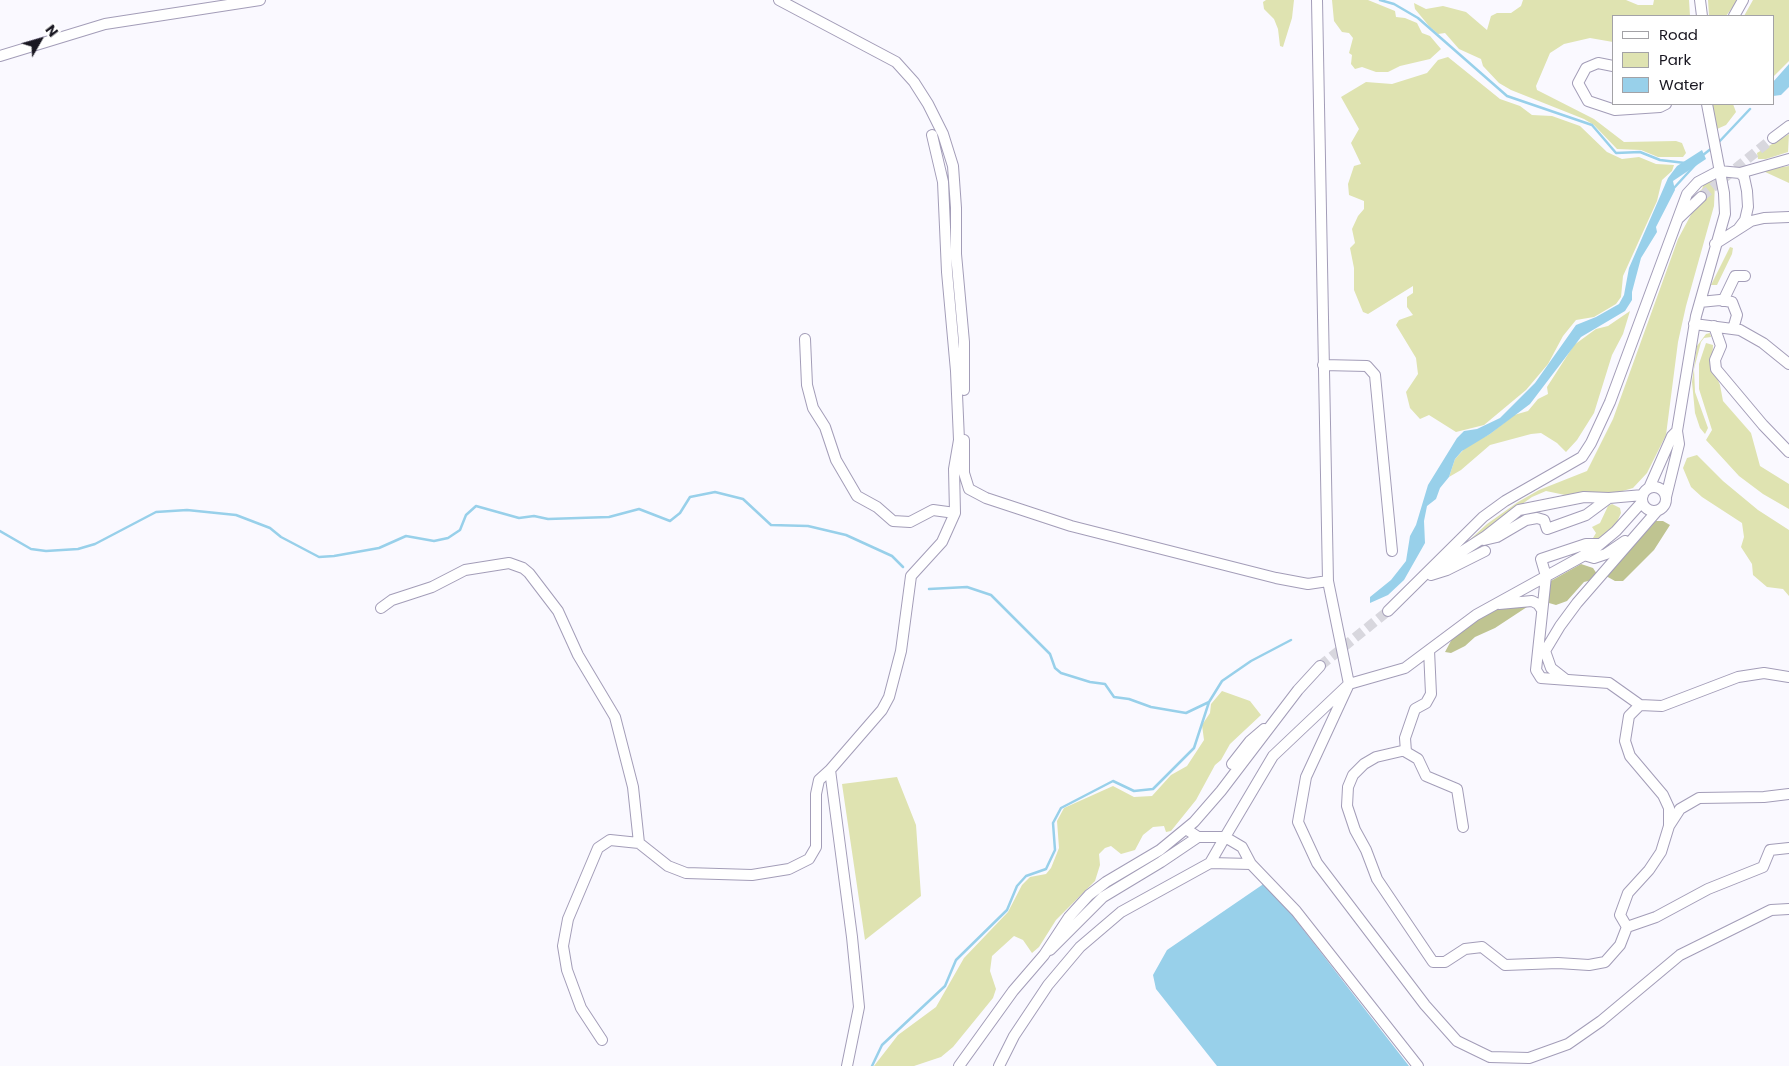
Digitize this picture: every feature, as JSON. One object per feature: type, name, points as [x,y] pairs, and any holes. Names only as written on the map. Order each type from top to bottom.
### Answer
[{"type":"street","points":[[0,56],[106,24],[260,0]]},
{"type":"street","points":[[779,0],[896,62],[914,82],[928,104],[943,134],[953,166],[956,208],[956,254],[964,342],[964,473],[968,489],[986,498],[1071,526],[1308,584],[1328,581]]},
{"type":"street","points":[[1317,0],[1328,581],[1349,684],[1306,777],[1298,822],[1316,863],[1424,1005],[1457,1041],[1490,1057],[1529,1058],[1568,1044],[1602,1021],[1680,955],[1771,910],[1789,909]]},
{"type":"street","points":[[1735,15],[1743,0]]},
{"type":"street","points":[[1612,66],[1598,63],[1586,68],[1578,83],[1588,102],[1615,110],[1661,105]]},
{"type":"street","points":[[1565,679],[1551,668],[1545,651],[1560,626],[1647,522],[1657,511],[1664,507],[1679,444],[1677,431],[1694,324],[1725,214],[1724,193],[1707,106]]},
{"type":"street","points":[[1773,138],[1789,126]]},
{"type":"street","points":[[602,1040],[581,1008],[567,970],[564,946],[568,920],[598,848],[610,840],[639,843],[668,866],[686,872],[752,875],[789,869],[809,859],[816,847],[816,794],[820,780],[882,710],[889,697],[902,651],[910,576],[942,542],[956,512],[954,469],[959,440],[956,370],[947,272],[943,182],[932,136]]},
{"type":"street","points":[[1388,611],[1483,517],[1505,501],[1582,457],[1591,443],[1610,402],[1675,222],[1687,194],[1698,182],[1719,171],[1740,173],[1789,159]]},
{"type":"street","points":[[1736,231],[1745,220],[1748,207],[1744,178],[1740,173]]},
{"type":"street","points":[[1675,222],[1701,197]]},
{"type":"street","points":[[1716,244],[1751,221],[1764,218],[1789,217]]},
{"type":"street","points":[[1723,301],[1735,276],[1746,276]]},
{"type":"street","points":[[1700,302],[1732,302],[1736,315],[1733,329]]},
{"type":"street","points":[[1694,324],[1740,330],[1763,343],[1789,364]]},
{"type":"street","points":[[1714,326],[1721,346],[1715,360],[1716,369],[1763,425],[1789,452]]},
{"type":"street","points":[[805,340],[807,385],[813,408],[825,427],[836,460],[857,496],[877,507],[893,521],[910,522],[933,510],[956,512]]},
{"type":"street","points":[[1323,366],[1366,366],[1375,375],[1392,551]]},
{"type":"street","points":[[1677,431],[1672,436],[1645,495],[1616,531],[1600,544],[1582,551],[1564,551],[1541,558],[1546,576],[1536,670],[1541,678],[1609,683],[1640,705],[1662,706],[1738,677],[1764,673],[1789,677]]},
{"type":"street","points":[[1422,577],[1479,541],[1519,510],[1584,497],[1609,498],[1645,495],[1661,489],[1666,497]]},
{"type":"street","points":[[1645,495],[1649,510],[1657,511]]},
{"type":"street","points":[[1479,541],[1497,537],[1526,520],[1537,518],[1544,520],[1546,530],[1586,515],[1609,498]]},
{"type":"street","points":[[1582,551],[1594,558],[1606,554],[1633,536],[1647,522]]},
{"type":"street","points":[[1422,577],[1447,570],[1486,551]]},
{"type":"street","points":[[1564,551],[1569,563]]},
{"type":"street","points":[[1210,863],[1273,756],[1349,684],[1405,668],[1476,615],[1569,563],[1582,551]]},
{"type":"street","points":[[381,608],[392,600],[432,587],[465,570],[509,563],[523,568],[529,573],[558,611],[578,655],[615,717],[633,787],[639,843]]},
{"type":"street","points":[[1496,604],[1532,601],[1538,604],[1542,610]]},
{"type":"street","points":[[1429,650],[1431,694],[1426,703],[1416,709],[1406,738],[1406,752],[1418,759],[1426,776],[1457,789],[1463,827]]},
{"type":"street","points":[[1044,955],[1059,929],[1089,895],[1106,882],[1160,850],[1186,829],[1208,806],[1240,763],[1256,746],[1271,724],[1320,666]]},
{"type":"street","points":[[1777,675],[1789,670]]},
{"type":"street","points":[[1627,927],[1620,915],[1628,893],[1649,870],[1661,852],[1669,826],[1670,808],[1663,795],[1630,756],[1624,741],[1629,716],[1640,705]]},
{"type":"street","points":[[1406,750],[1376,757],[1364,764],[1352,775],[1348,787],[1347,806],[1355,830],[1378,879],[1433,962],[1445,962],[1465,949],[1482,947],[1505,965],[1558,963],[1589,965],[1605,962],[1620,945],[1627,927],[1656,917],[1708,889],[1763,867],[1770,850],[1789,848]]},
{"type":"street","points":[[830,770],[852,937],[859,1007],[847,1066]]},
{"type":"street","points":[[1669,826],[1680,809],[1699,798],[1764,798],[1789,794]]},
{"type":"street","points":[[1186,829],[1198,836],[1225,837],[1242,847],[1251,864],[1296,911],[1418,1066]]},
{"type":"street","points":[[959,1066],[1013,991],[1044,955],[1103,897],[1161,862],[1198,836]]},
{"type":"street","points":[[999,1066],[1014,1036],[1048,985],[1080,947],[1121,912],[1210,863],[1251,864]]},
{"type":"green space","points":[[1266,0],[1294,0],[1292,18],[1283,47],[1280,46],[1278,29],[1274,19],[1264,9],[1263,2]]},
{"type":"green space","points":[[1332,0],[1368,0],[1395,11],[1396,17],[1405,18],[1417,23],[1422,33],[1430,36],[1441,49],[1430,59],[1400,66],[1388,72],[1376,72],[1362,67],[1355,69],[1351,64],[1352,55],[1349,53],[1353,38],[1349,33],[1342,32],[1334,21]]},
{"type":"green space","points":[[1523,0],[1626,0],[1638,5],[1653,5],[1654,0],[1689,0],[1690,15],[1612,15],[1612,42],[1590,38],[1564,44],[1550,53],[1536,86],[1537,90],[1594,119],[1624,142],[1676,141],[1682,143],[1686,153],[1683,157],[1658,157],[1641,150],[1617,149],[1594,125],[1584,119],[1511,90],[1499,83],[1483,66],[1481,59],[1459,49],[1445,33],[1438,34],[1429,26],[1415,9],[1414,3],[1426,9],[1443,6],[1466,12],[1487,30],[1491,16],[1497,13],[1511,13],[1521,6]]},
{"type":"green space","points":[[1708,0],[1738,0],[1727,15],[1709,15]]},
{"type":"green space","points":[[1753,0],[1789,0],[1789,61],[1774,76],[1774,15],[1745,15]]},
{"type":"green space","points":[[1448,57],[1500,99],[1520,106],[1532,115],[1552,116],[1580,126],[1607,152],[1622,159],[1639,157],[1656,164],[1674,165],[1672,171],[1662,180],[1657,201],[1623,276],[1621,297],[1616,304],[1594,317],[1576,320],[1563,336],[1548,364],[1526,390],[1484,425],[1456,432],[1429,415],[1420,419],[1410,408],[1406,392],[1418,374],[1416,358],[1396,325],[1399,320],[1413,315],[1407,307],[1407,297],[1413,293],[1413,286],[1368,314],[1363,312],[1354,290],[1354,268],[1350,248],[1355,243],[1352,229],[1358,216],[1364,209],[1364,201],[1349,195],[1348,184],[1354,166],[1361,164],[1351,143],[1359,129],[1341,97],[1366,82],[1392,84],[1427,73],[1438,60]]},
{"type":"green space","points":[[1713,105],[1733,105],[1736,112],[1726,125],[1717,129]]},
{"type":"green space","points":[[1789,134],[1788,152],[1766,159],[1758,159],[1757,153]]},
{"type":"green space","points":[[1789,166],[1789,183],[1763,171],[1769,169]]},
{"type":"green space","points":[[1711,180],[1715,183],[1714,206],[1678,342],[1666,435],[1647,473],[1633,488],[1619,492],[1565,495],[1546,491],[1532,497],[1463,546],[1487,524],[1518,502],[1539,490],[1587,471],[1613,419],[1678,239],[1694,209],[1688,201],[1702,189],[1704,184]]},
{"type":"green space","points":[[1730,247],[1733,248],[1732,254],[1717,285],[1711,285]]},
{"type":"green space","points":[[1630,311],[1623,334],[1612,355],[1594,413],[1577,440],[1566,452],[1557,443],[1541,433],[1531,434],[1490,445],[1461,470],[1449,477],[1455,459],[1468,445],[1490,434],[1514,415],[1528,411],[1538,399],[1548,394],[1547,387],[1574,345],[1596,329],[1608,326]]},
{"type":"green space","points":[[1710,333],[1711,337],[1704,338],[1701,342],[1694,369],[1695,392],[1708,428],[1705,434],[1700,428],[1695,413],[1692,382],[1697,346],[1706,334]]},
{"type":"green space","points":[[1706,343],[1713,345],[1712,366],[1720,385],[1723,401],[1751,433],[1760,466],[1789,484],[1789,509],[1763,494],[1739,476],[1706,440],[1712,430],[1699,389],[1699,364]]},
{"type":"green space","points":[[1697,455],[1723,481],[1758,510],[1789,530],[1789,596],[1783,589],[1767,587],[1753,575],[1752,564],[1741,547],[1744,537],[1742,523],[1702,497],[1691,487],[1683,468],[1687,458]]},
{"type":"green space","points":[[1612,504],[1620,508],[1621,513],[1616,524],[1605,536],[1595,541],[1593,538],[1596,533],[1592,527],[1600,523],[1608,506]]},
{"type":"green space","points":[[1656,521],[1663,521],[1670,525],[1654,550],[1623,581],[1615,581],[1606,576]]},
{"type":"green space","points":[[1581,564],[1593,568],[1597,574],[1592,580],[1584,582],[1567,601],[1556,605],[1549,603],[1546,596],[1549,582]]},
{"type":"green space","points":[[1530,605],[1495,628],[1475,637],[1465,646],[1451,653],[1445,652],[1453,637],[1495,607]]},
{"type":"green space","points":[[1222,691],[1250,701],[1261,715],[1230,744],[1221,760],[1215,765],[1196,800],[1171,831],[1166,832],[1164,826],[1153,827],[1143,835],[1135,850],[1121,854],[1111,846],[1105,848],[1099,854],[1100,865],[1095,881],[1056,920],[1039,947],[1032,953],[1023,940],[1014,936],[992,956],[990,971],[996,989],[993,998],[953,1047],[941,1057],[914,1066],[874,1066],[898,1035],[936,1007],[964,958],[1008,912],[1022,885],[1030,877],[1046,874],[1051,868],[1059,848],[1057,821],[1064,808],[1113,786],[1134,797],[1152,796],[1171,775],[1187,766],[1204,740],[1202,725],[1210,713],[1211,704]]},
{"type":"green space","points":[[897,777],[916,825],[921,896],[865,940],[842,784]]},
{"type":"water","points":[[1789,64],[1789,87],[1781,95],[1774,96],[1774,81]]},
{"type":"water","points":[[1702,150],[1706,159],[1673,181],[1675,190],[1656,227],[1657,232],[1641,258],[1632,292],[1632,300],[1625,311],[1581,337],[1530,404],[1490,434],[1462,451],[1455,459],[1449,477],[1440,488],[1436,499],[1427,506],[1424,521],[1425,543],[1404,580],[1388,595],[1370,603],[1370,597],[1391,580],[1406,561],[1410,536],[1416,525],[1428,485],[1457,438],[1464,431],[1477,429],[1500,418],[1535,383],[1576,325],[1596,317],[1619,304],[1624,295],[1629,268],[1668,178],[1677,166]]},
{"type":"water","points":[[1265,880],[1409,1066],[1217,1066],[1156,989],[1153,975],[1167,950],[1262,885]]},
{"type":"waterway","points":[[1380,0],[1394,4],[1418,18],[1507,96],[1592,125],[1616,153],[1640,152],[1660,160],[1685,163]]},
{"type":"waterway","points":[[1718,143],[1750,109]]},
{"type":"waterway","points":[[1703,155],[1712,148]]},
{"type":"waterway","points":[[1673,189],[1696,164]]},
{"type":"waterway","points":[[0,531],[31,549],[46,551],[78,549],[95,544],[156,512],[187,510],[236,515],[270,528],[281,537],[319,557],[379,548],[406,536],[434,541],[448,538],[460,530],[466,515],[476,506],[519,518],[534,516],[548,519],[609,517],[639,509],[670,521],[680,513],[690,497],[715,492],[743,499],[771,525],[808,526],[846,535],[892,556],[903,567]]},
{"type":"waterway","points":[[929,589],[967,587],[991,595],[1050,654],[1055,668],[1061,673],[1090,682],[1105,684],[1114,697],[1129,699],[1151,707],[1186,713],[1209,702]]},
{"type":"waterway","points":[[872,1066],[882,1045],[945,986],[956,960],[1007,910],[1017,886],[1026,876],[1046,869],[1055,850],[1053,823],[1061,808],[1113,781],[1134,791],[1153,789],[1194,748],[1209,702],[1222,681],[1251,661],[1291,640]]},
{"type":"tunnel","points":[[1701,197],[1773,138]]},
{"type":"tunnel","points":[[1320,666],[1388,611]]}]
